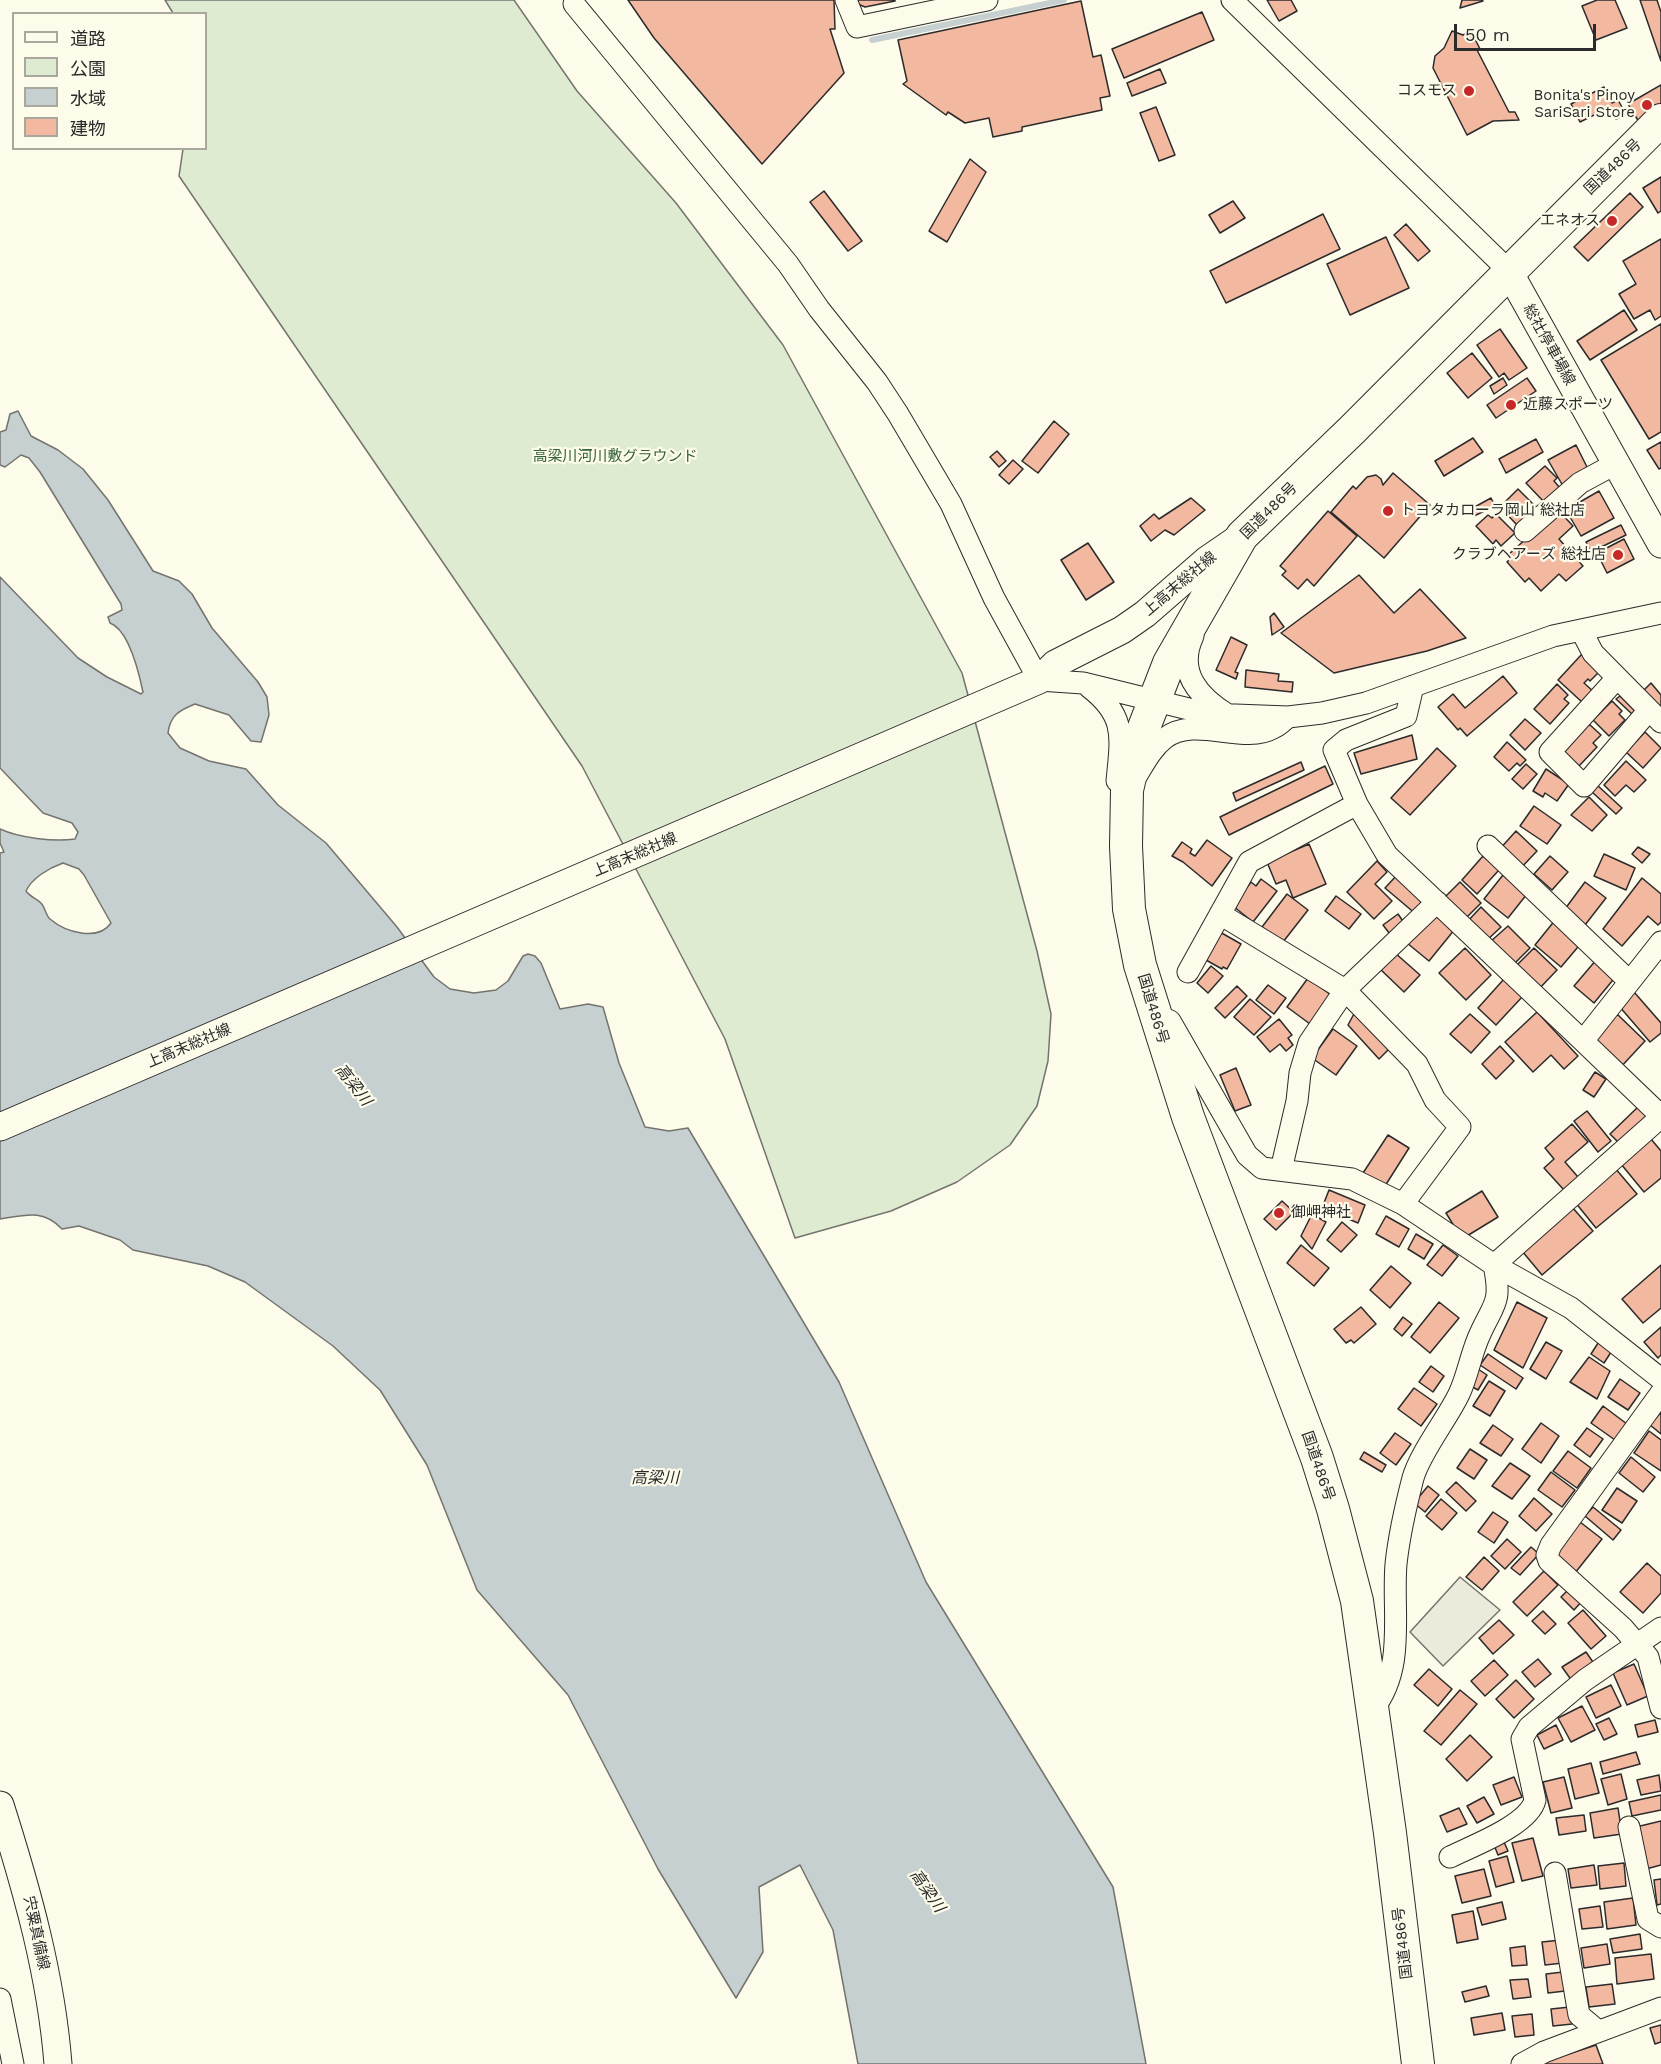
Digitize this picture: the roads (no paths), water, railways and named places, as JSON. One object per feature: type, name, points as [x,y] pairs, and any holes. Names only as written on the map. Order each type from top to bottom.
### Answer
[{"type":"highway","name":"国道486号","points":[[1418,2064],[1357,1601],[1317,1458],[1188,1117],[1154,1015],[1133,935],[1125,835],[1127,790],[1138,743],[1169,663],[1202,601],[1242,536],[1352,430],[1508,270],[1661,120]]},
{"type":"main road","name":"総社停車場線","points":[[1508,270],[1661,544]]},
{"type":"main road","name":"上高末総社線","points":[[0,1127],[1040,680],[1055,664],[1114,634],[1145,614],[1207,560],[1242,536]]},
{"type":"main road","name":"宍粟真備線","points":[[0,1805],[31,1904],[54,2019],[57,2064]]},
{"type":"street","points":[[846,0],[857,27],[987,0]]},
{"type":"street","points":[[1232,0],[1508,270]]},
{"type":"street","points":[[574,4],[788,264],[819,309],[877,382],[951,504],[994,598],[1040,680],[1083,683],[1198,712],[1230,716],[1288,717],[1322,713],[1351,706],[1542,640],[1661,613]]},
{"type":"street","points":[[1525,531],[1580,483],[1615,465]]},
{"type":"street","points":[[1202,601],[1199,620],[1188,647],[1187,668],[1198,691],[1210,704],[1230,716]]},
{"type":"street","points":[[1581,630],[1593,653],[1655,716],[1584,786],[1550,752],[1617,678]]},
{"type":"street","points":[[1083,683],[1104,698],[1120,726],[1114,810],[1116,821],[1125,835]]},
{"type":"street","points":[[1413,686],[1406,716],[1346,740],[1334,750],[1357,804],[1387,855],[1661,1116],[1494,1265]]},
{"type":"street","points":[[1127,790],[1155,747],[1167,736],[1197,729],[1255,733],[1272,729],[1288,717]]},
{"type":"street","points":[[1188,972],[1249,862],[1357,804]]},
{"type":"street","points":[[1488,846],[1629,981]]},
{"type":"street","points":[[1281,1170],[1297,1101],[1300,1073],[1309,1043],[1345,990],[1437,902]]},
{"type":"street","points":[[1220,914],[1345,990],[1417,1064],[1435,1100],[1460,1126],[1402,1204]]},
{"type":"street","points":[[1583,1041],[1629,981],[1659,950]]},
{"type":"street","points":[[1154,1015],[1170,1020],[1247,1155],[1262,1168],[1352,1179],[1402,1204],[1494,1265],[1571,1308],[1661,1379]]},
{"type":"street","points":[[1373,1709],[1383,1697],[1392,1665],[1397,1631],[1396,1565],[1414,1477],[1460,1393],[1480,1333],[1496,1307],[1498,1282],[1494,1265]]},
{"type":"street","points":[[1661,1392],[1551,1545],[1547,1555],[1549,1561],[1623,1628],[1648,1657],[1661,1708]]},
{"type":"street","points":[[1450,1857],[1513,1825],[1534,1806],[1535,1800],[1522,1739],[1524,1733],[1586,1680],[1661,1628]]},
{"type":"street","points":[[1629,1827],[1648,1919],[1661,1927]]},
{"type":"street","points":[[1555,1873],[1579,2015],[1598,2031]]},
{"type":"street","points":[[0,1999],[8,2064]]},
{"type":"street","points":[[1522,2064],[1598,2031],[1661,2008]]},
{"type":"street","points":[[4,2040],[13,2064]]},
{"type":"water","name":"高梁川","points":[[18,411],[31,436],[58,450],[83,469],[108,500],[153,571],[179,581],[192,594],[212,628],[258,682],[267,697],[269,715],[261,742],[251,741],[229,715],[195,704],[173,717],[169,727],[168,733],[180,748],[209,761],[246,769],[278,805],[326,843],[397,927],[434,977],[450,989],[474,993],[496,990],[508,981],[523,956],[528,954],[535,956],[541,963],[560,1009],[588,1004],[603,1007],[619,1063],[645,1127],[669,1131],[688,1128],[839,1382],[926,1582],[1113,1887],[1146,2064],[858,2064],[833,1930],[800,1865],[759,1887],[763,1952],[736,1998],[658,1869],[568,1695],[477,1590],[427,1465],[380,1390],[333,1346],[245,1282],[208,1266],[133,1250],[120,1240],[79,1226],[62,1229],[48,1218],[41,1216],[26,1215],[0,1219],[0,853],[4,852],[0,843],[0,829],[27,837],[57,840],[75,839],[78,832],[72,823],[43,813],[0,768],[0,577],[78,658],[107,677],[141,694],[143,692],[128,643],[117,627],[110,623],[108,617],[122,610],[121,604],[40,472],[29,458],[21,455],[5,467],[0,465],[0,432],[6,430],[10,414]],"holes":[[[63,863],[79,869],[111,923],[105,929],[90,934],[72,931],[56,924],[49,918],[41,903],[26,891],[37,878],[58,865]]]},
{"type":"waterway","points":[[872,40],[1064,0]]},
{"type":"place","name":"コスモス","points":[[1469,91]]},
{"type":"place","name":"Bonita's Pinoy SariSari Store","points":[[1647,105]]},
{"type":"place","name":"エネオス","points":[[1612,221]]},
{"type":"place","name":"近藤スポーツ","points":[[1511,405]]},
{"type":"place","name":"トヨタカローラ岡山 総社店","points":[[1388,511]]},
{"type":"place","name":"クラブヘアーズ 総社店","points":[[1618,555]]},
{"type":"place","name":"御岬神社","points":[[1279,1213]]},
{"type":"park label","name":"高梁川河川敷グラウンド","points":[[615,457]]}]
